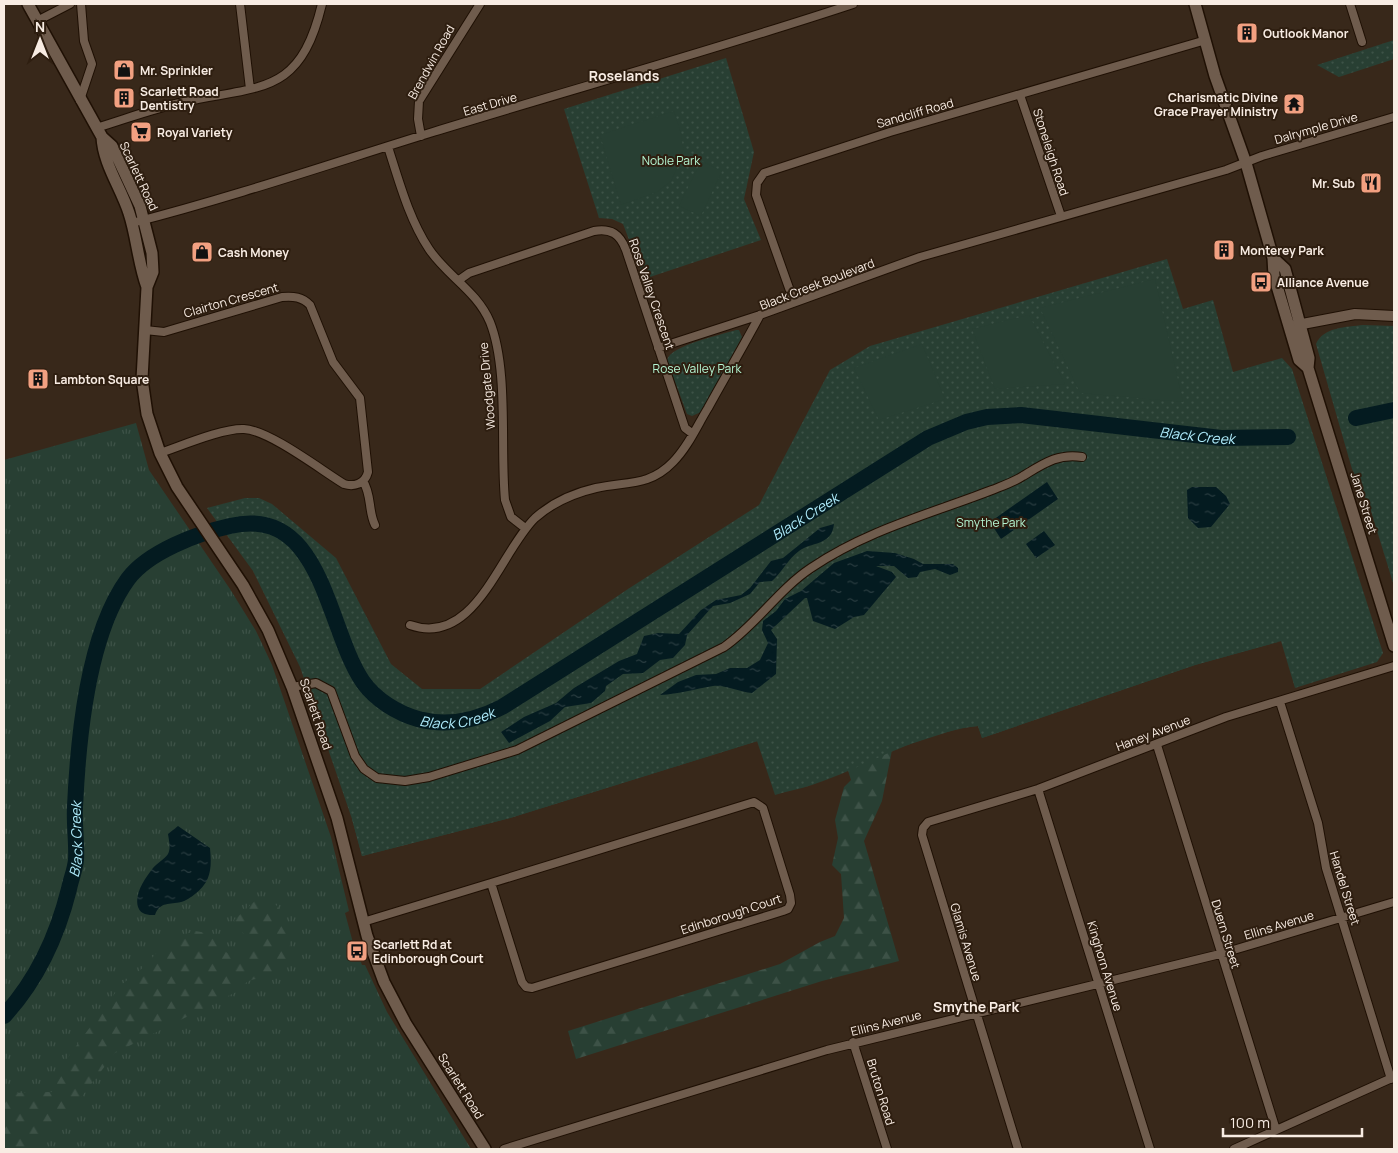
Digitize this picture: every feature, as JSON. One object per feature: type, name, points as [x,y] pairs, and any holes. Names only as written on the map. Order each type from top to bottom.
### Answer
[{"type":"main road","name":"Scarlett Road","points":[[28,4],[99,133],[112,146],[145,220],[153,272],[147,287],[142,365],[143,389],[151,428],[160,454],[177,487],[259,611],[292,687],[336,818],[363,922],[375,960],[395,1004],[484,1149]]},
{"type":"main road","name":"Jane Street","points":[[1195,4],[1215,76],[1246,163],[1273,258],[1274,276],[1294,325],[1299,360],[1308,368],[1394,646]]},
{"type":"main road","name":"Scarlett Road","points":[[99,133],[102,150],[121,190],[132,223],[142,273],[147,287]]},
{"type":"street","points":[[37,21],[70,4]]},
{"type":"street","points":[[80,100],[92,64],[84,41],[81,4]]},
{"type":"street","points":[[240,4],[250,89]]},
{"type":"street","points":[[99,133],[160,107],[262,87],[280,78],[303,57],[315,33],[322,4]]},
{"type":"street","name":"Brendwin Road","points":[[421,136],[418,119],[419,101],[480,4]]},
{"type":"street","name":"East Drive","points":[[132,223],[218,200],[421,136],[724,46],[838,6],[853,4]]},
{"type":"street","points":[[1350,4],[1362,42]]},
{"type":"street","name":"Sandcliff Road","points":[[794,302],[756,195],[757,183],[761,176],[781,166],[890,132],[1206,40]]},
{"type":"street","name":"Stoneleigh Road","points":[[1020,95],[1061,216]]},
{"type":"street","name":"Dalrymple Drive","points":[[1246,163],[1262,156],[1394,117]]},
{"type":"street","name":"Woodgate Drive","points":[[388,147],[414,223],[422,238],[437,260],[459,280],[478,302],[494,333],[500,381],[505,500],[511,517],[525,528]]},
{"type":"street","name":"Black Creek Boulevard","points":[[410,625],[421,629],[441,626],[468,613],[483,595],[525,528],[544,510],[566,498],[596,488],[638,483],[659,473],[678,456],[693,434],[760,315],[920,257],[1246,163]]},
{"type":"street","name":"Rose Valley Crescent","points":[[459,280],[469,273],[584,234],[600,230],[610,230],[617,234],[623,242],[685,428],[693,434]]},
{"type":"street","name":"Clairton Crescent","points":[[144,330],[164,332],[282,296],[295,296],[306,300],[312,310],[332,362],[360,398],[368,469],[368,475],[363,481],[369,491],[370,517],[375,526]]},
{"type":"street","points":[[1294,325],[1355,314],[1394,316]]},
{"type":"street","points":[[658,348],[760,315]]},
{"type":"street","points":[[160,454],[230,430],[250,430],[264,434],[344,484],[355,485],[363,481]]},
{"type":"street","points":[[292,687],[316,683],[331,691],[355,756],[364,769],[377,778],[406,781],[429,778],[516,750],[724,647],[744,633],[791,583],[830,556],[872,533],[992,490],[1022,477],[1047,461],[1072,456],[1082,457]]},
{"type":"street","name":"Haney Avenue","points":[[923,828],[928,822],[1038,789],[1226,717],[1394,666]]},
{"type":"street","name":"Handel Street","points":[[1280,702],[1318,823],[1326,868],[1392,1078]]},
{"type":"street","name":"Duern Street","points":[[1157,744],[1220,954],[1276,1130]]},
{"type":"street","name":"Kinghorn Avenue","points":[[1038,789],[1150,1149]]},
{"type":"street","name":"Edinborough Court","points":[[363,922],[754,802],[763,808],[790,895],[791,904],[788,909],[783,911],[532,988],[526,987],[519,974],[491,883]]},
{"type":"street","name":"Glamis Avenue","points":[[923,828],[922,835],[1018,1149]]},
{"type":"street","name":"Ellins Avenue","points":[[504,1149],[853,1042],[1220,954],[1394,902]]},
{"type":"street","name":"Bruton Road","points":[[853,1042],[887,1149]]},
{"type":"street","points":[[1234,1149],[1392,1078]]},
{"type":"green space","points":[[1394,40],[1394,59],[1339,77],[1317,65]]},
{"type":"green space","name":"Noble Park","points":[[726,58],[754,152],[744,199],[761,240],[644,279],[623,224],[612,219],[599,218],[564,109]]},
{"type":"green space","points":[[674,111],[681,134],[684,154],[671,181],[657,192],[621,205],[600,135]]},
{"type":"green space","points":[[701,161],[722,171],[701,216],[679,206]]},
{"type":"green space","name":"Smythe Park","points":[[1167,259],[1183,309],[1213,300],[1233,372],[1282,358],[1292,369],[1383,653],[1377,662],[1295,688],[1281,641],[1195,665],[982,738],[978,726],[935,736],[833,777],[775,795],[757,741],[510,818],[362,856],[352,819],[300,667],[253,571],[207,508],[245,498],[259,498],[272,504],[336,558],[391,664],[422,689],[480,689],[628,589],[759,505],[830,370],[870,346]]},
{"type":"green space","points":[[1155,279],[1183,402],[1080,393],[1040,308]]},
{"type":"green space","points":[[1029,315],[1065,384],[995,389],[972,329]]},
{"type":"green space","points":[[1363,325],[1394,326],[1394,586],[1370,508],[1352,469],[1316,344],[1319,338],[1330,331],[1343,327]]},
{"type":"green space","name":"Rose Valley Park","points":[[739,330],[742,337],[701,412],[692,416],[687,414],[667,360],[670,355],[687,345]]},
{"type":"green space","points":[[922,344],[945,399],[879,420],[854,368]]},
{"type":"green space","points":[[136,423],[149,470],[230,589],[256,631],[272,665],[331,837],[349,911],[345,913],[356,954],[358,954],[362,965],[365,965],[387,1012],[471,1149],[4,1149],[4,460]]},
{"type":"green space","points":[[1282,641],[1195,665],[982,738],[978,726],[960,728],[892,750],[882,801],[864,841],[899,961],[822,981],[576,1059],[568,1031],[780,964],[835,936],[844,918],[841,874],[832,865],[838,838],[835,820],[844,787],[851,780],[840,746],[758,741],[510,818],[362,856],[352,819],[369,786]]},
{"type":"green space","points":[[268,897],[286,917],[290,931],[288,953],[279,971],[269,977],[247,982],[236,992],[115,1053],[69,1113],[22,1149],[4,1149],[4,1096],[8,1093],[53,1092],[63,1064],[121,985],[144,967],[168,940],[195,931],[213,934],[227,953],[243,953],[249,942],[234,920],[257,899]]},
{"type":"water","points":[[1047,482],[1058,499],[1001,539],[990,522]]},
{"type":"water","points":[[1192,487],[1216,487],[1226,496],[1230,504],[1211,527],[1198,528],[1188,518],[1187,490]]},
{"type":"water","points":[[834,524],[832,531],[825,540],[799,551],[772,581],[760,582],[750,594],[730,603],[713,606],[687,635],[685,645],[673,658],[660,660],[643,673],[623,674],[606,686],[605,691],[591,703],[565,707],[550,721],[509,743],[501,732],[524,717],[556,703],[574,688],[619,661],[637,654],[644,636],[658,633],[679,634],[701,610],[716,600],[741,595],[750,588],[771,561],[783,558],[820,528]]},
{"type":"water","points":[[1044,531],[1055,545],[1036,558],[1026,544]]},
{"type":"water","points":[[867,551],[895,553],[923,564],[953,564],[958,568],[958,572],[950,575],[935,569],[920,572],[917,577],[908,578],[894,566],[876,566],[892,572],[896,577],[864,615],[854,617],[835,629],[813,621],[807,598],[805,598],[771,630],[777,639],[776,674],[752,693],[717,686],[660,695],[678,682],[696,675],[716,674],[730,668],[747,668],[760,660],[768,643],[762,630],[763,621],[776,611],[785,599],[801,591],[834,563]]},
{"type":"water","points":[[178,826],[210,848],[211,862],[209,874],[204,885],[187,900],[166,904],[160,907],[155,915],[145,914],[138,907],[139,892],[153,868],[168,854],[170,847],[168,834]]},
{"type":"waterway","name":"Black Creek","points":[[1356,418],[1394,410]]},
{"type":"waterway","name":"Black Creek","points":[[4,1016],[27,987],[45,957],[59,924],[74,871],[76,860],[76,780],[82,720],[94,658],[103,629],[114,602],[128,579],[148,560],[175,545],[203,533],[230,526],[261,524],[285,534],[303,551],[318,575],[350,659],[368,689],[388,705],[410,716],[429,721],[451,722],[482,716],[502,707],[928,438],[966,422],[987,417],[1021,415],[1221,438],[1288,437]]},
{"type":"place","name":"Outlook Manor","points":[[1247,33]]},
{"type":"place","name":"Mr. Sprinkler","points":[[124,70]]},
{"type":"place","name":"Scarlett Road Dentistry","points":[[124,98]]},
{"type":"place","name":"Charismatic Divine Grace Prayer Ministry","points":[[1294,104]]},
{"type":"place","name":"Royal Variety","points":[[141,132]]},
{"type":"place","name":"Mr. Sub","points":[[1371,183]]},
{"type":"place","name":"Monterey Park","points":[[1224,250]]},
{"type":"place","name":"Cash Money","points":[[202,252]]},
{"type":"place","name":"Alliance Avenue","points":[[1261,282]]},
{"type":"place","name":"Lambton Square","points":[[38,379]]},
{"type":"place","name":"Scarlett Rd at Edinborough Court","points":[[357,951]]},
{"type":"district","name":"Roselands","points":[[624,75]]},
{"type":"district","name":"Smythe Park","points":[[976,1006]]}]
